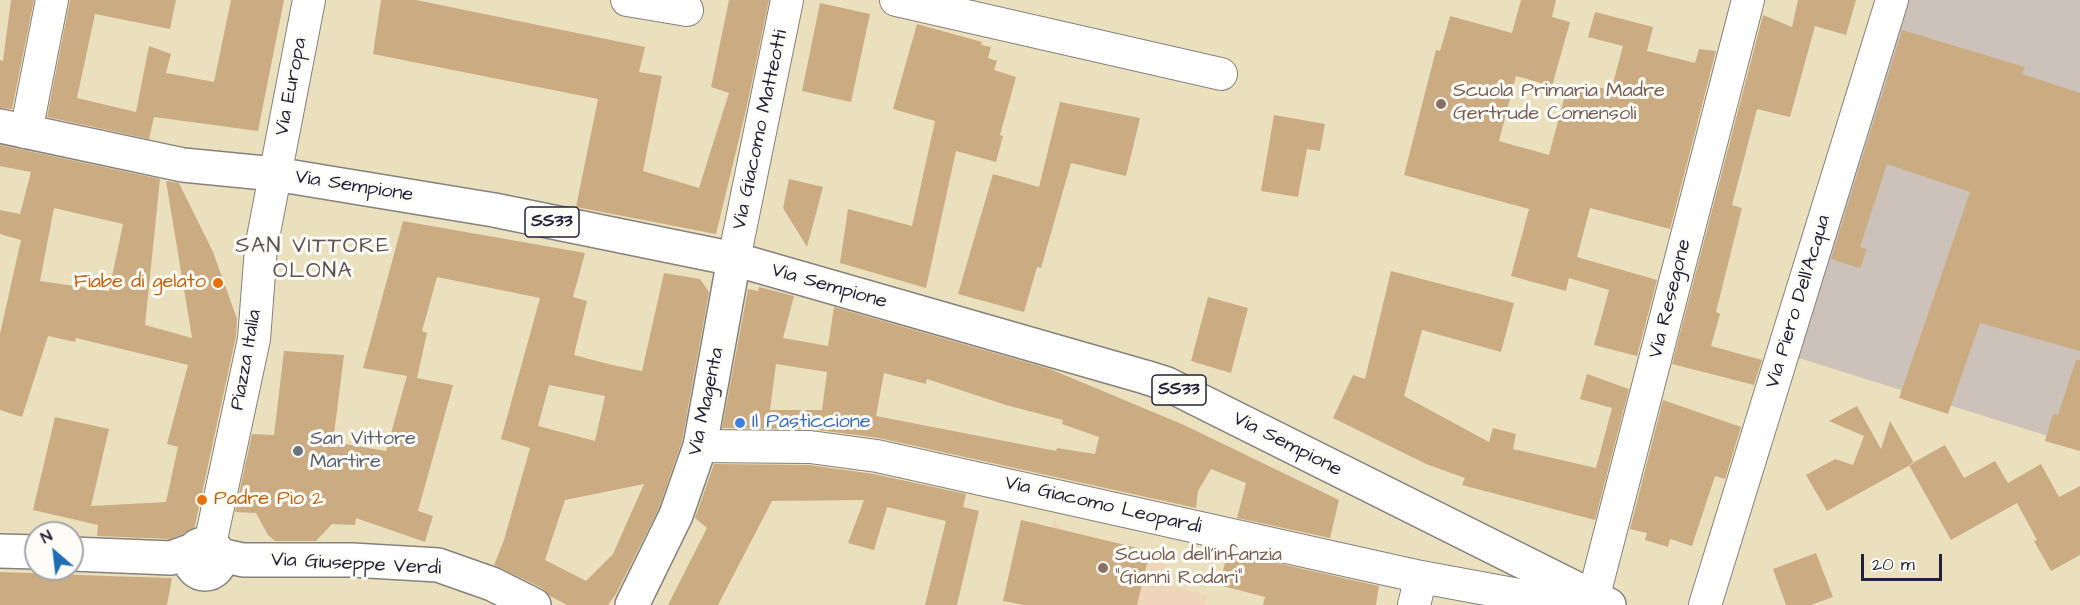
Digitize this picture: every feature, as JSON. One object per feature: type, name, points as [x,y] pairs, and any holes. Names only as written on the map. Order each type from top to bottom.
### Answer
[{"type":"main road","name":"Via Sempione","points":[[13,129],[183,165],[274,174],[494,210],[734,259],[1167,384],[1592,603]]},
{"type":"main road","name":"Via Magenta","points":[[632,605],[676,515],[700,446],[734,259]]},
{"type":"main road","points":[[0,551],[24,552]]},
{"type":"main road","name":"Via Giuseppe Verdi","points":[[84,554],[352,560],[438,566],[492,584],[534,605]]},
{"type":"street","points":[[13,129],[52,0]]},
{"type":"street","name":"Via Europa","points":[[274,174],[309,0]]},
{"type":"street","points":[[627,0],[687,9]]},
{"type":"street","name":"Via Giacomo Matteotti","points":[[734,259],[787,0]]},
{"type":"street","points":[[896,0],[1221,74]]},
{"type":"street","name":"Via Resegone","points":[[1592,603],[1748,0]]},
{"type":"street","name":"Via Piero Dell'Acqua","points":[[1705,605],[1892,0]]},
{"type":"street","name":"Piazza Italia","points":[[207,557],[254,339],[261,248],[274,174]]},
{"type":"street","name":"Via Giacomo Leopardi","points":[[700,446],[810,447],[877,456],[1417,591],[1592,603]]},
{"type":"shaded area","points":[[1898,0],[2080,0],[2080,446],[1789,355]]},
{"type":"shaded area","name":"Scuola dell'infanzia \"Gianni Rodari\"","points":[[1054,519],[1063,530],[1150,551],[1169,549],[1163,584],[1208,595],[1205,605],[1029,605]]},
{"type":"building","points":[[11,0],[34,0],[12,109],[0,108],[0,60],[3,61]]},
{"type":"building","points":[[70,0],[176,0],[170,29],[95,14],[77,98],[136,112],[149,46],[171,54],[166,73],[214,82],[231,0],[284,0],[258,131],[154,117],[149,139],[47,117]]},
{"type":"building","points":[[381,0],[416,0],[645,47],[639,72],[662,76],[643,171],[699,188],[729,93],[711,87],[729,0],[769,0],[746,110],[716,234],[576,207],[598,99],[373,54]]},
{"type":"building","points":[[1521,0],[1556,0],[1552,17],[1570,22],[1552,86],[1516,76],[1499,141],[1549,155],[1567,88],[1593,95],[1595,86],[1611,91],[1623,46],[1588,37],[1595,12],[1653,27],[1647,51],[1695,63],[1699,49],[1716,51],[1670,229],[1590,208],[1577,257],[1657,280],[1637,356],[1594,345],[1609,290],[1569,278],[1566,291],[1511,276],[1529,209],[1404,175],[1436,50],[1440,51],[1450,16],[1512,33]]},
{"type":"building","points":[[1798,0],[1856,0],[1846,35],[1815,26],[1790,117],[1757,109],[1732,205],[1742,208],[1716,312],[1720,314],[1711,346],[1762,360],[1754,385],[1672,364],[1763,15],[1792,27]]},
{"type":"building","points":[[820,3],[870,14],[851,102],[802,91]]},
{"type":"building","points":[[917,24],[982,42],[981,45],[991,47],[988,58],[997,61],[994,70],[1016,77],[1000,135],[1003,136],[996,162],[956,151],[926,288],[840,263],[848,209],[912,226],[935,121],[893,109]]},
{"type":"building","points":[[1902,30],[2025,67],[2022,74],[2080,93],[2080,351],[1980,323],[1948,414],[1899,398],[1970,192],[1887,164],[1860,247],[1867,249],[1860,268],[1831,259]]},
{"type":"building","points":[[1060,102],[1140,118],[1126,176],[1071,163],[1041,268],[1037,267],[1024,312],[958,294],[993,174],[1039,187]]},
{"type":"building","points":[[1274,115],[1325,124],[1320,151],[1307,149],[1298,197],[1261,191]]},
{"type":"building","points":[[0,145],[160,179],[145,325],[192,338],[166,181],[179,183],[213,252],[237,319],[236,336],[194,530],[170,539],[97,536],[98,525],[33,510],[55,417],[109,429],[91,506],[166,502],[178,447],[167,444],[188,365],[76,338],[75,342],[48,336],[22,417],[0,410],[0,334],[21,240],[0,234],[0,210],[20,214],[31,172],[0,166]],"holes":[[[54,208],[123,224],[109,291],[40,281]]]},
{"type":"building","points":[[789,179],[823,187],[807,247],[783,208]]},
{"type":"building","points":[[403,221],[585,253],[573,297],[587,301],[574,355],[612,365],[642,371],[664,273],[700,279],[709,292],[682,441],[659,508],[616,594],[608,605],[567,605],[550,596],[542,588],[494,565],[504,540],[530,448],[501,439],[540,298],[437,277],[422,331],[427,333],[417,378],[453,385],[418,511],[433,516],[425,542],[356,518],[355,525],[332,524],[316,541],[275,541],[268,535],[256,513],[235,512],[252,434],[274,435],[284,351],[344,355],[333,442],[386,451],[407,376],[363,368]],"holes":[[[549,385],[605,396],[595,441],[538,426]],[[644,484],[613,554],[586,581],[545,560],[565,500]]]},
{"type":"building","points":[[1391,271],[1514,303],[1501,352],[1422,330],[1404,396],[1489,442],[1493,428],[1516,434],[1513,449],[1596,468],[1612,408],[1580,399],[1587,374],[1629,389],[1595,520],[1462,485],[1465,478],[1426,464],[1333,418],[1353,375],[1365,379]]},
{"type":"building","points":[[759,287],[794,296],[783,338],[828,346],[834,307],[1050,369],[1184,425],[1339,500],[1330,538],[1237,518],[1246,483],[1211,469],[1198,491],[1196,508],[879,438],[810,429],[722,428],[748,289],[758,291]],"holes":[[[776,364],[827,372],[822,410],[770,410]],[[884,373],[926,384],[927,379],[1006,405],[1063,420],[1062,424],[1099,437],[1095,454],[1057,448],[1056,451],[876,416]]]},
{"type":"building","points":[[1208,297],[1248,308],[1231,373],[1191,361]]},
{"type":"building","points":[[2076,360],[2080,360],[2080,451],[2045,441],[2053,414],[2058,415]]},
{"type":"building","points":[[1663,400],[1741,427],[1725,479],[1715,476],[1692,546],[1670,539],[1668,547],[1645,540],[1647,533],[1630,529]]},
{"type":"building","points":[[1857,406],[1881,449],[1890,421],[1914,463],[1827,511],[1806,475],[1835,459],[1853,465],[1864,436],[1829,421]]},
{"type":"building","points":[[1945,445],[1964,478],[1995,461],[2008,483],[2041,464],[2059,497],[2080,486],[2080,555],[2051,571],[2017,503],[1951,540],[1909,465]]},
{"type":"building","points":[[714,464],[809,465],[874,474],[966,494],[963,507],[979,511],[957,605],[925,605],[946,521],[887,507],[874,550],[848,543],[864,500],[772,501],[718,605],[668,605],[707,528],[695,518]]},
{"type":"building","name":"Scuola dell'infanzia \"Gianni Rodari\"","points":[[1021,520],[1150,551],[1137,605],[1024,605],[1003,601]]},
{"type":"building","points":[[1228,552],[1379,586],[1376,605],[1263,605],[1265,597],[1219,585]]},
{"type":"building","points":[[1816,553],[1833,597],[1811,605],[1786,605],[1773,569]]},
{"type":"building","points":[[0,572],[24,573],[24,581],[84,581],[84,575],[172,578],[167,605],[0,605]]},
{"type":"place","name":"Scuola Primaria Madre Gertrude Comensoli","points":[[1441,104]]},
{"type":"place","name":"Fiabe di gelato","points":[[218,283]]},
{"type":"place","name":"Il Pasticcione","points":[[740,423]]},
{"type":"place","name":"San Vittore Martire","points":[[298,451]]},
{"type":"place","name":"Padre Pio 2","points":[[202,500]]},
{"type":"place","name":"Scuola dell'infanzia \"Gianni Rodari\"","points":[[1103,568]]},
{"type":"district","name":"SAN VITTORE OLONA","points":[[313,260]]}]
